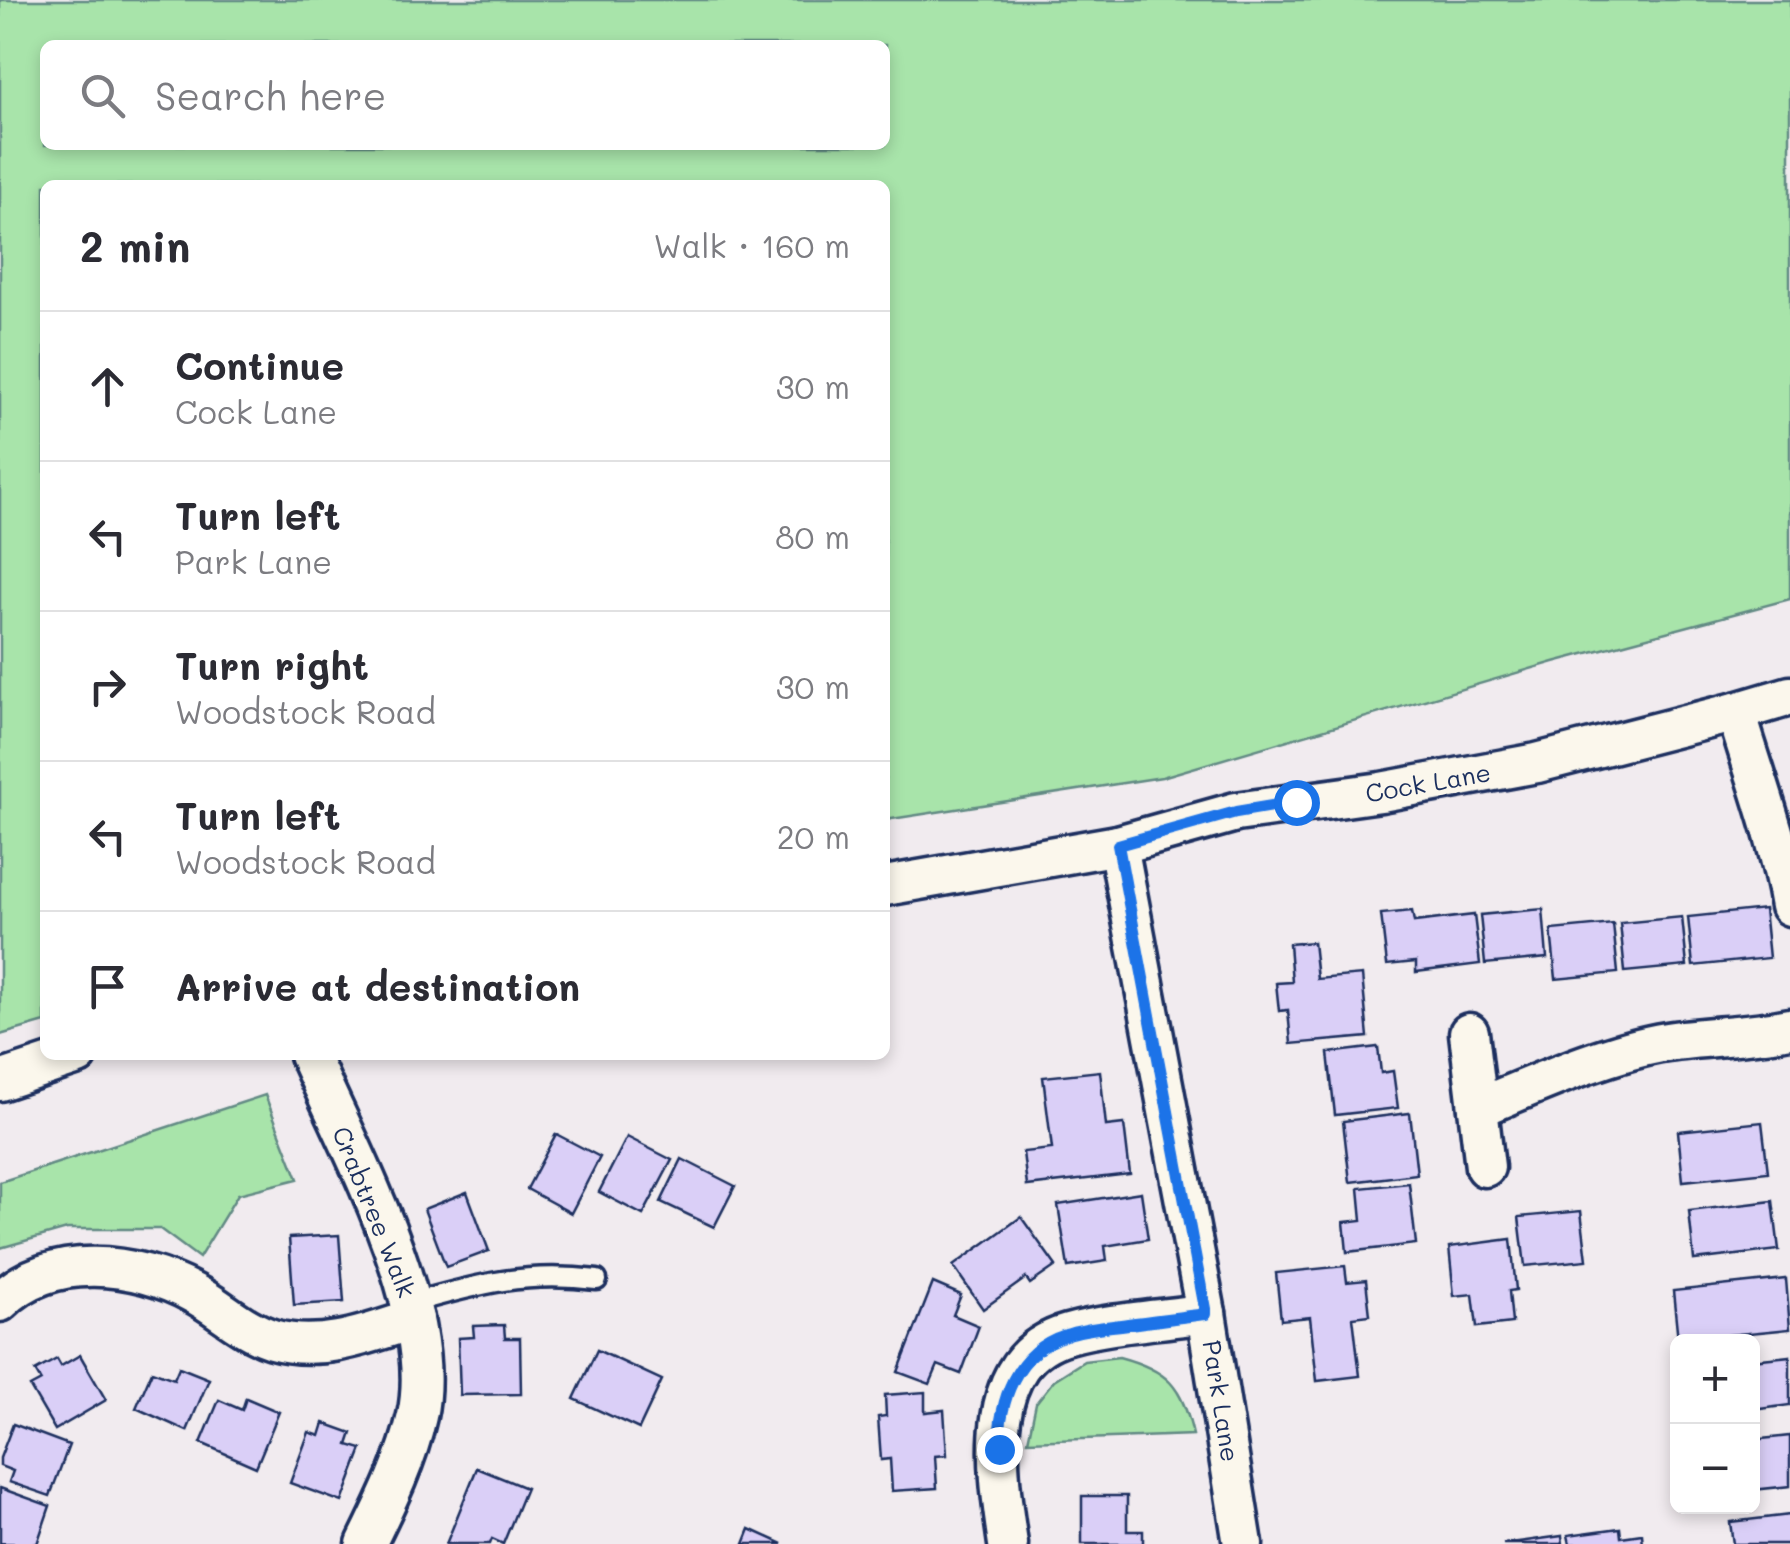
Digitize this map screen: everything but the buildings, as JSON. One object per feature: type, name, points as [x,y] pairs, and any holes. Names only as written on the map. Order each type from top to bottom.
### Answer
[{"type":"street","name":"Cock Lane","points":[[890,885],[1118,845],[1236,812],[1381,792],[1537,763],[1790,696]]},
{"type":"street","points":[[1736,712],[1773,826],[1790,906]]},
{"type":"street","name":"Park Lane","points":[[1118,845],[1206,1314],[1243,1544]]},
{"type":"street","points":[[1478,1108],[1620,1054],[1664,1042],[1790,1028]]},
{"type":"street","points":[[1470,1033],[1485,1167]]},
{"type":"street","points":[[0,1081],[63,1060]]},
{"type":"street","name":"Crabtree Walk","points":[[311,1060],[384,1226],[412,1311],[421,1368],[418,1414],[395,1482],[366,1544]]},
{"type":"street","points":[[0,1302],[9,1293],[59,1270],[88,1267],[123,1268],[160,1278],[196,1294],[239,1324],[273,1339],[307,1343],[346,1341],[412,1311]]},
{"type":"street","points":[[1008,1544],[998,1466],[999,1424],[1008,1390],[1022,1364],[1064,1335],[1206,1314]]},
{"type":"lane","points":[[412,1311],[498,1280],[563,1276],[597,1280]]},
{"type":"green space","points":[[0,0],[1790,0],[1790,599],[1554,662],[1162,777],[890,819],[890,180],[40,180],[40,1023],[0,1035]]},
{"type":"green space","points":[[265,1095],[298,1179],[238,1194],[199,1258],[160,1229],[67,1229],[0,1248],[0,1182]]},
{"type":"green space","points":[[1119,1357],[1150,1368],[1170,1382],[1184,1404],[1193,1435],[1028,1441],[1036,1403],[1054,1380],[1084,1361]]},
{"type":"route","points":[[999,1449],[999,1424],[1008,1390],[1022,1364],[1040,1348],[1064,1335],[1098,1328],[1206,1314],[1118,845],[1236,812],[1296,802]]}]
